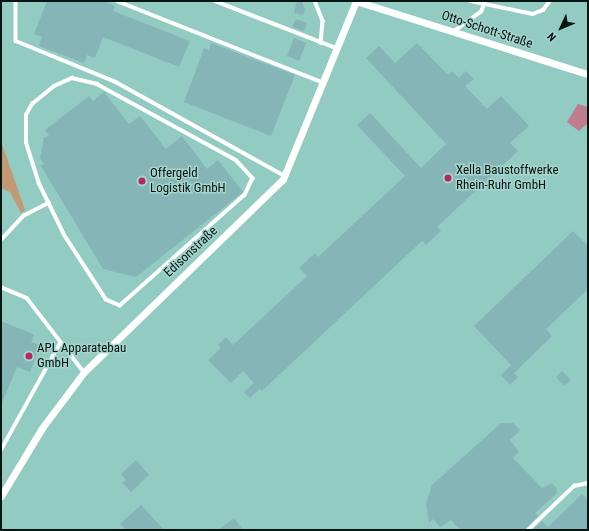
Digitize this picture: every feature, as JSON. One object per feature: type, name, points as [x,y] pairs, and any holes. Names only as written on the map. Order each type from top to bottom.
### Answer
[{"type":"street","name":"Edisonstraße","points":[[1,496],[42,428],[84,372],[272,192],[285,176],[356,1]]},
{"type":"street","name":"Otto-Schott-Straße","points":[[356,1],[588,74]]},
{"type":"lane","points":[[16,1],[16,42],[116,82],[285,176]]},
{"type":"lane","points":[[117,1],[324,83]]},
{"type":"lane","points":[[215,1],[337,49]]},
{"type":"lane","points":[[315,1],[323,21],[321,43]]},
{"type":"lane","points":[[471,1],[533,14],[543,10],[550,1]]},
{"type":"lane","points":[[453,32],[481,12],[484,4]]},
{"type":"lane","points":[[72,78],[104,87],[236,160],[254,178],[245,195],[120,306],[106,300],[49,203],[30,162],[26,143],[26,115],[32,104],[43,95],[72,78]]},
{"type":"lane","points":[[1,240],[23,216],[49,203]]},
{"type":"lane","points":[[1,287],[27,298],[60,343],[84,372]]},
{"type":"lane","points":[[1,450],[60,343]]},
{"type":"lane","points":[[528,530],[574,486],[588,482]]},
{"type":"shaded area","points":[[1,1],[588,1],[588,530],[1,530]]},
{"type":"shaded area","points":[[578,104],[588,107],[588,123],[579,131],[567,122]]},
{"type":"shaded area","points":[[1,141],[25,210],[21,213],[10,192],[1,188]]},
{"type":"building","points":[[47,1],[103,1],[115,6],[113,11],[190,41],[179,67],[103,37],[95,58],[87,55],[84,63],[39,46],[42,37],[34,34]]},
{"type":"building","points":[[297,1],[301,1],[305,9],[303,15],[294,13]]},
{"type":"building","points":[[296,19],[307,23],[304,31],[292,27]]},
{"type":"building","points":[[294,38],[306,43],[299,61],[287,56]]},
{"type":"building","points":[[211,43],[295,75],[271,136],[184,102],[204,48],[209,50]]},
{"type":"building","name":"Xella Baustoffwerke Rhein-Ruhr GmbH","points":[[417,43],[448,75],[452,71],[459,78],[466,71],[474,79],[465,86],[487,109],[501,96],[529,126],[510,143],[518,151],[437,227],[441,231],[426,245],[422,241],[262,391],[260,389],[250,398],[244,392],[254,383],[243,371],[231,383],[208,360],[221,348],[218,345],[226,337],[233,345],[307,276],[299,268],[315,253],[318,257],[405,176],[357,125],[370,113],[421,168],[446,144],[366,58],[379,46],[395,63]]},
{"type":"building","name":"Offergeld Logistik GmbH","points":[[104,92],[129,124],[140,116],[166,149],[182,136],[207,169],[218,160],[243,192],[136,277],[103,269],[41,166],[44,164],[40,158],[44,138],[49,135],[45,130],[89,96],[93,101]]},
{"type":"building","points":[[573,231],[588,246],[588,289],[546,329],[552,336],[514,373],[518,377],[510,385],[501,375],[511,365],[474,326]]},
{"type":"building","points":[[1,321],[34,335],[31,342],[40,345],[30,372],[17,367],[1,405]]},
{"type":"building","points":[[562,371],[571,380],[564,386],[556,377]]},
{"type":"building","points":[[501,423],[513,423],[520,430],[510,440],[519,452],[513,458],[542,488],[552,483],[557,489],[556,494],[535,513],[538,516],[525,530],[461,530],[451,520],[440,527],[433,519],[429,523],[426,503],[432,485]]},
{"type":"building","points":[[136,460],[149,475],[131,492],[122,483],[126,480],[121,474]]},
{"type":"building","points":[[582,494],[588,501],[588,530],[533,530],[542,521],[548,527]]},
{"type":"building","points":[[141,505],[164,530],[126,530],[120,524]]},
{"type":"building","points":[[234,518],[243,530],[218,530]]},
{"type":"place","name":"Xella Baustoffwerke Rhein-Ruhr GmbH","points":[[448,178]]},
{"type":"place","name":"Offergeld Logistik GmbH","points":[[142,181]]},
{"type":"place","name":"APL Apparatebau GmbH","points":[[29,356]]}]
